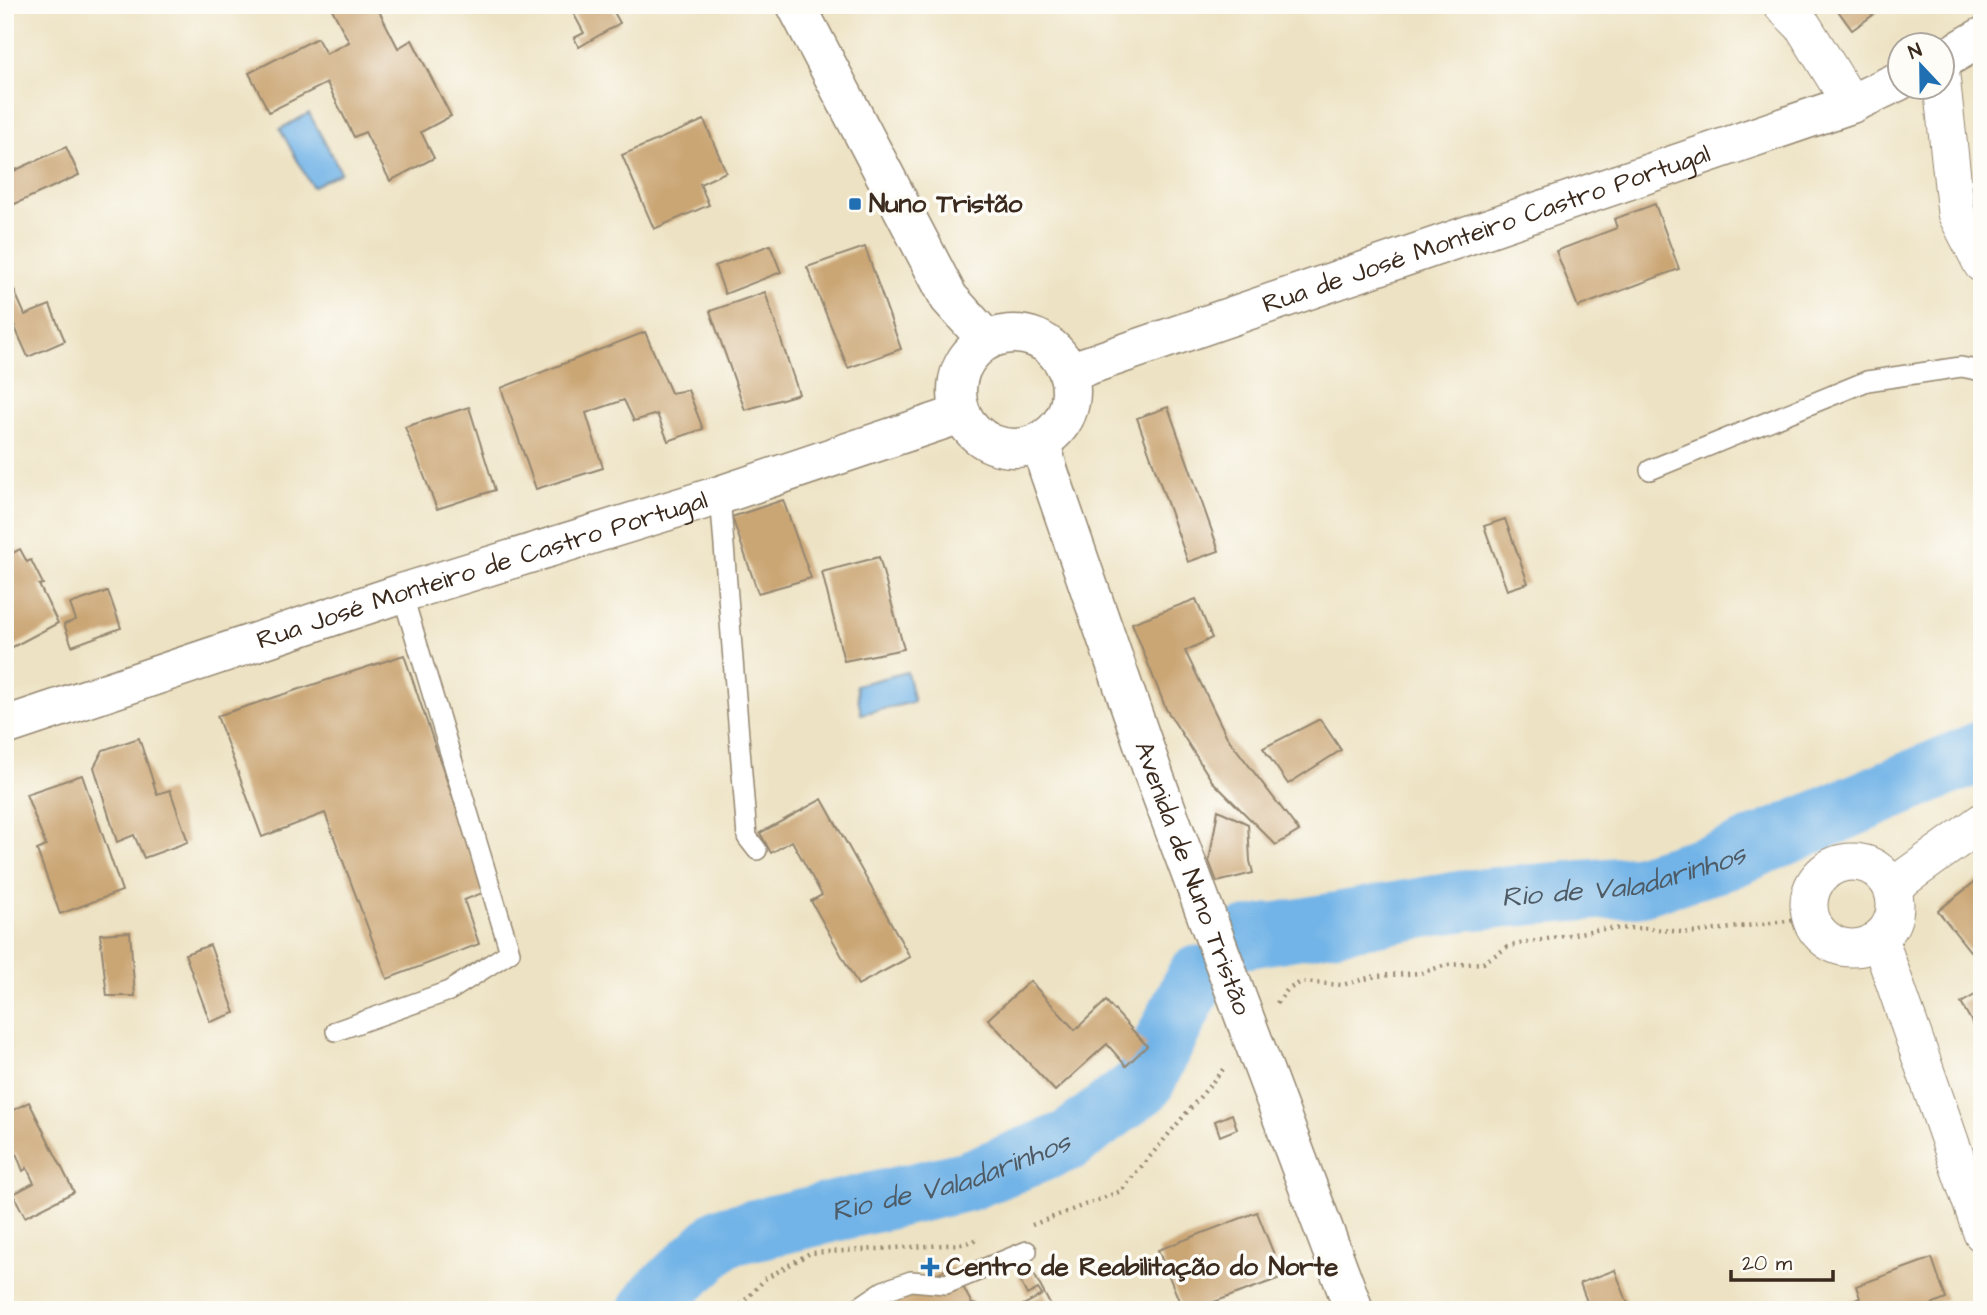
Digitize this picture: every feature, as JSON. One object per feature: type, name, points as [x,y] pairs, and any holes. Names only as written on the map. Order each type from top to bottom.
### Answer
[{"type":"main road","points":[[796,5],[948,298],[987,340]]},
{"type":"main road","points":[[1955,53],[1982,37]]},
{"type":"main road","name":"Rua de José Monteiro Castro Portugal","points":[[1069,372],[1851,104],[1885,87]]},
{"type":"main road","points":[[1006,334],[1026,334],[1044,342],[1060,355],[1069,372],[1072,388],[1064,419],[1054,433],[1041,442],[1023,448],[1004,447],[986,441],[972,430],[961,414],[957,380],[963,364],[973,350],[987,340],[1006,334]]},
{"type":"main road","name":"Rua José Monteiro de Castro Portugal","points":[[5,726],[402,593],[720,495],[961,414]]},
{"type":"main road","name":"Avenida de Nuno Tristão","points":[[1041,442],[1052,482],[1156,780],[1354,1310]]},
{"type":"street","points":[[1782,5],[1804,26],[1851,104]]},
{"type":"street","points":[[1944,102],[1956,213],[1982,264]]},
{"type":"street","points":[[1892,887],[1982,822]]},
{"type":"street","points":[[1852,862],[1872,867],[1884,875],[1892,887],[1894,915],[1879,939],[1852,948],[1839,946],[1816,929],[1809,902],[1812,888],[1820,876],[1831,867],[1852,862]]},
{"type":"street","points":[[1879,939],[1982,1233]]},
{"type":"lane","points":[[1650,470],[1867,381],[1961,368],[1982,371]]},
{"type":"lane","points":[[720,495],[747,837],[757,850]]},
{"type":"lane","points":[[336,1031],[449,991],[510,952],[402,593]]},
{"type":"lane","points":[[855,1310],[883,1291],[911,1281],[946,1284],[1027,1251]]},
{"type":"path","points":[[1022,1228],[1121,1191],[1287,990],[1301,982],[1342,985],[1376,975],[1421,973],[1446,965],[1483,963],[1509,946],[1601,929],[1692,933],[1811,918]]},
{"type":"path","points":[[736,1310],[765,1279],[810,1253],[962,1244],[986,1237]]},
{"type":"water","points":[[309,113],[341,172],[312,187],[280,129]]},
{"type":"water","points":[[907,672],[914,702],[861,714],[856,685]]},
{"type":"building","points":[[376,5],[398,48],[412,40],[451,116],[421,132],[434,158],[390,181],[365,132],[354,137],[327,83],[269,112],[249,73],[317,38],[326,54],[349,42],[331,7]]},
{"type":"building","points":[[569,5],[610,5],[620,23],[579,47],[574,38],[584,33]]},
{"type":"building","points":[[1834,5],[1887,5],[1852,30]]},
{"type":"building","points":[[704,120],[726,172],[700,184],[709,205],[654,229],[622,155]]},
{"type":"building","points":[[66,147],[79,175],[6,208],[5,175]]},
{"type":"building","points":[[1655,204],[1679,269],[1578,307],[1556,251],[1617,228],[1614,219]]},
{"type":"building","points":[[770,245],[781,272],[725,294],[715,266]]},
{"type":"building","points":[[865,247],[901,349],[848,368],[807,267]]},
{"type":"building","points":[[5,270],[25,315],[50,305],[65,341],[28,357],[5,305]]},
{"type":"building","points":[[765,292],[799,394],[745,410],[710,311]]},
{"type":"building","points":[[645,332],[671,393],[688,390],[703,429],[668,441],[657,414],[634,421],[624,400],[586,413],[603,468],[536,489],[501,388]]},
{"type":"building","points":[[469,407],[495,490],[437,509],[405,427]]},
{"type":"building","points":[[1168,407],[1219,551],[1188,562],[1137,418]]},
{"type":"building","points":[[783,500],[811,578],[758,593],[732,517]]},
{"type":"building","points":[[1505,519],[1528,583],[1507,590],[1484,526]]},
{"type":"building","points":[[20,549],[27,562],[31,560],[43,584],[39,585],[58,623],[5,651],[5,557]]},
{"type":"building","points":[[879,557],[904,649],[844,661],[822,572]]},
{"type":"building","points":[[108,591],[121,628],[72,646],[64,624],[76,620],[70,604]]},
{"type":"building","points":[[1196,599],[1212,638],[1185,651],[1227,737],[1299,831],[1276,845],[1212,781],[1166,709],[1132,623]]},
{"type":"building","points":[[404,655],[485,892],[464,900],[479,944],[387,979],[325,813],[262,837],[217,716]]},
{"type":"building","points":[[1320,719],[1341,750],[1288,784],[1263,748]]},
{"type":"building","points":[[139,738],[157,794],[170,790],[188,842],[144,858],[134,835],[117,842],[94,767],[103,750]]},
{"type":"building","points":[[82,775],[122,891],[60,914],[37,850],[46,846],[26,794]]},
{"type":"building","points":[[822,799],[910,957],[858,985],[811,901],[822,895],[792,841],[771,853],[760,833]]},
{"type":"building","points":[[1218,810],[1248,824],[1253,873],[1217,882],[1209,861]]},
{"type":"building","points":[[1977,880],[1982,886],[1982,941],[1970,951],[1938,911]]},
{"type":"building","points":[[130,932],[135,996],[107,996],[100,934]]},
{"type":"building","points":[[210,945],[235,1013],[210,1022],[185,954]]},
{"type":"building","points":[[1030,981],[1075,1030],[1106,1001],[1147,1046],[1126,1066],[1107,1044],[1055,1091],[988,1019]]},
{"type":"building","points":[[1982,991],[1982,1040],[1961,1003]]},
{"type":"building","points":[[29,1102],[74,1192],[25,1217],[13,1194],[34,1183],[27,1168],[23,1171],[16,1153],[11,1156],[5,1145],[10,1143],[5,1133],[5,1114]]},
{"type":"building","points":[[1232,1114],[1237,1129],[1220,1136],[1215,1121]]},
{"type":"building","points":[[1257,1212],[1283,1277],[1192,1310],[1183,1310],[1158,1250]]},
{"type":"building","points":[[1025,1257],[1053,1310],[1014,1310],[1042,1295],[1038,1289],[1027,1295],[1018,1277],[1029,1271],[1022,1258]]},
{"type":"building","points":[[1932,1258],[1946,1299],[1919,1310],[1852,1310],[1849,1302],[1860,1298],[1856,1286]]},
{"type":"building","points":[[952,1266],[972,1304],[1000,1310],[892,1310],[887,1300]]},
{"type":"building","points":[[1615,1270],[1630,1309],[1590,1310],[1580,1283]]},
{"type":"waterway","name":"Rio de Valadarinhos","points":[[1246,938],[1468,900],[1639,886],[1728,859],[1982,751]]},
{"type":"waterway","name":"Rio de Valadarinhos","points":[[649,1310],[658,1297],[723,1237],[967,1181],[1070,1140],[1143,1085],[1197,976]]},
{"type":"place","name":"Nuno Tristão","points":[[855,204]]},
{"type":"place","name":"Centro de Reabilitação do Norte","points":[[930,1267]]}]
